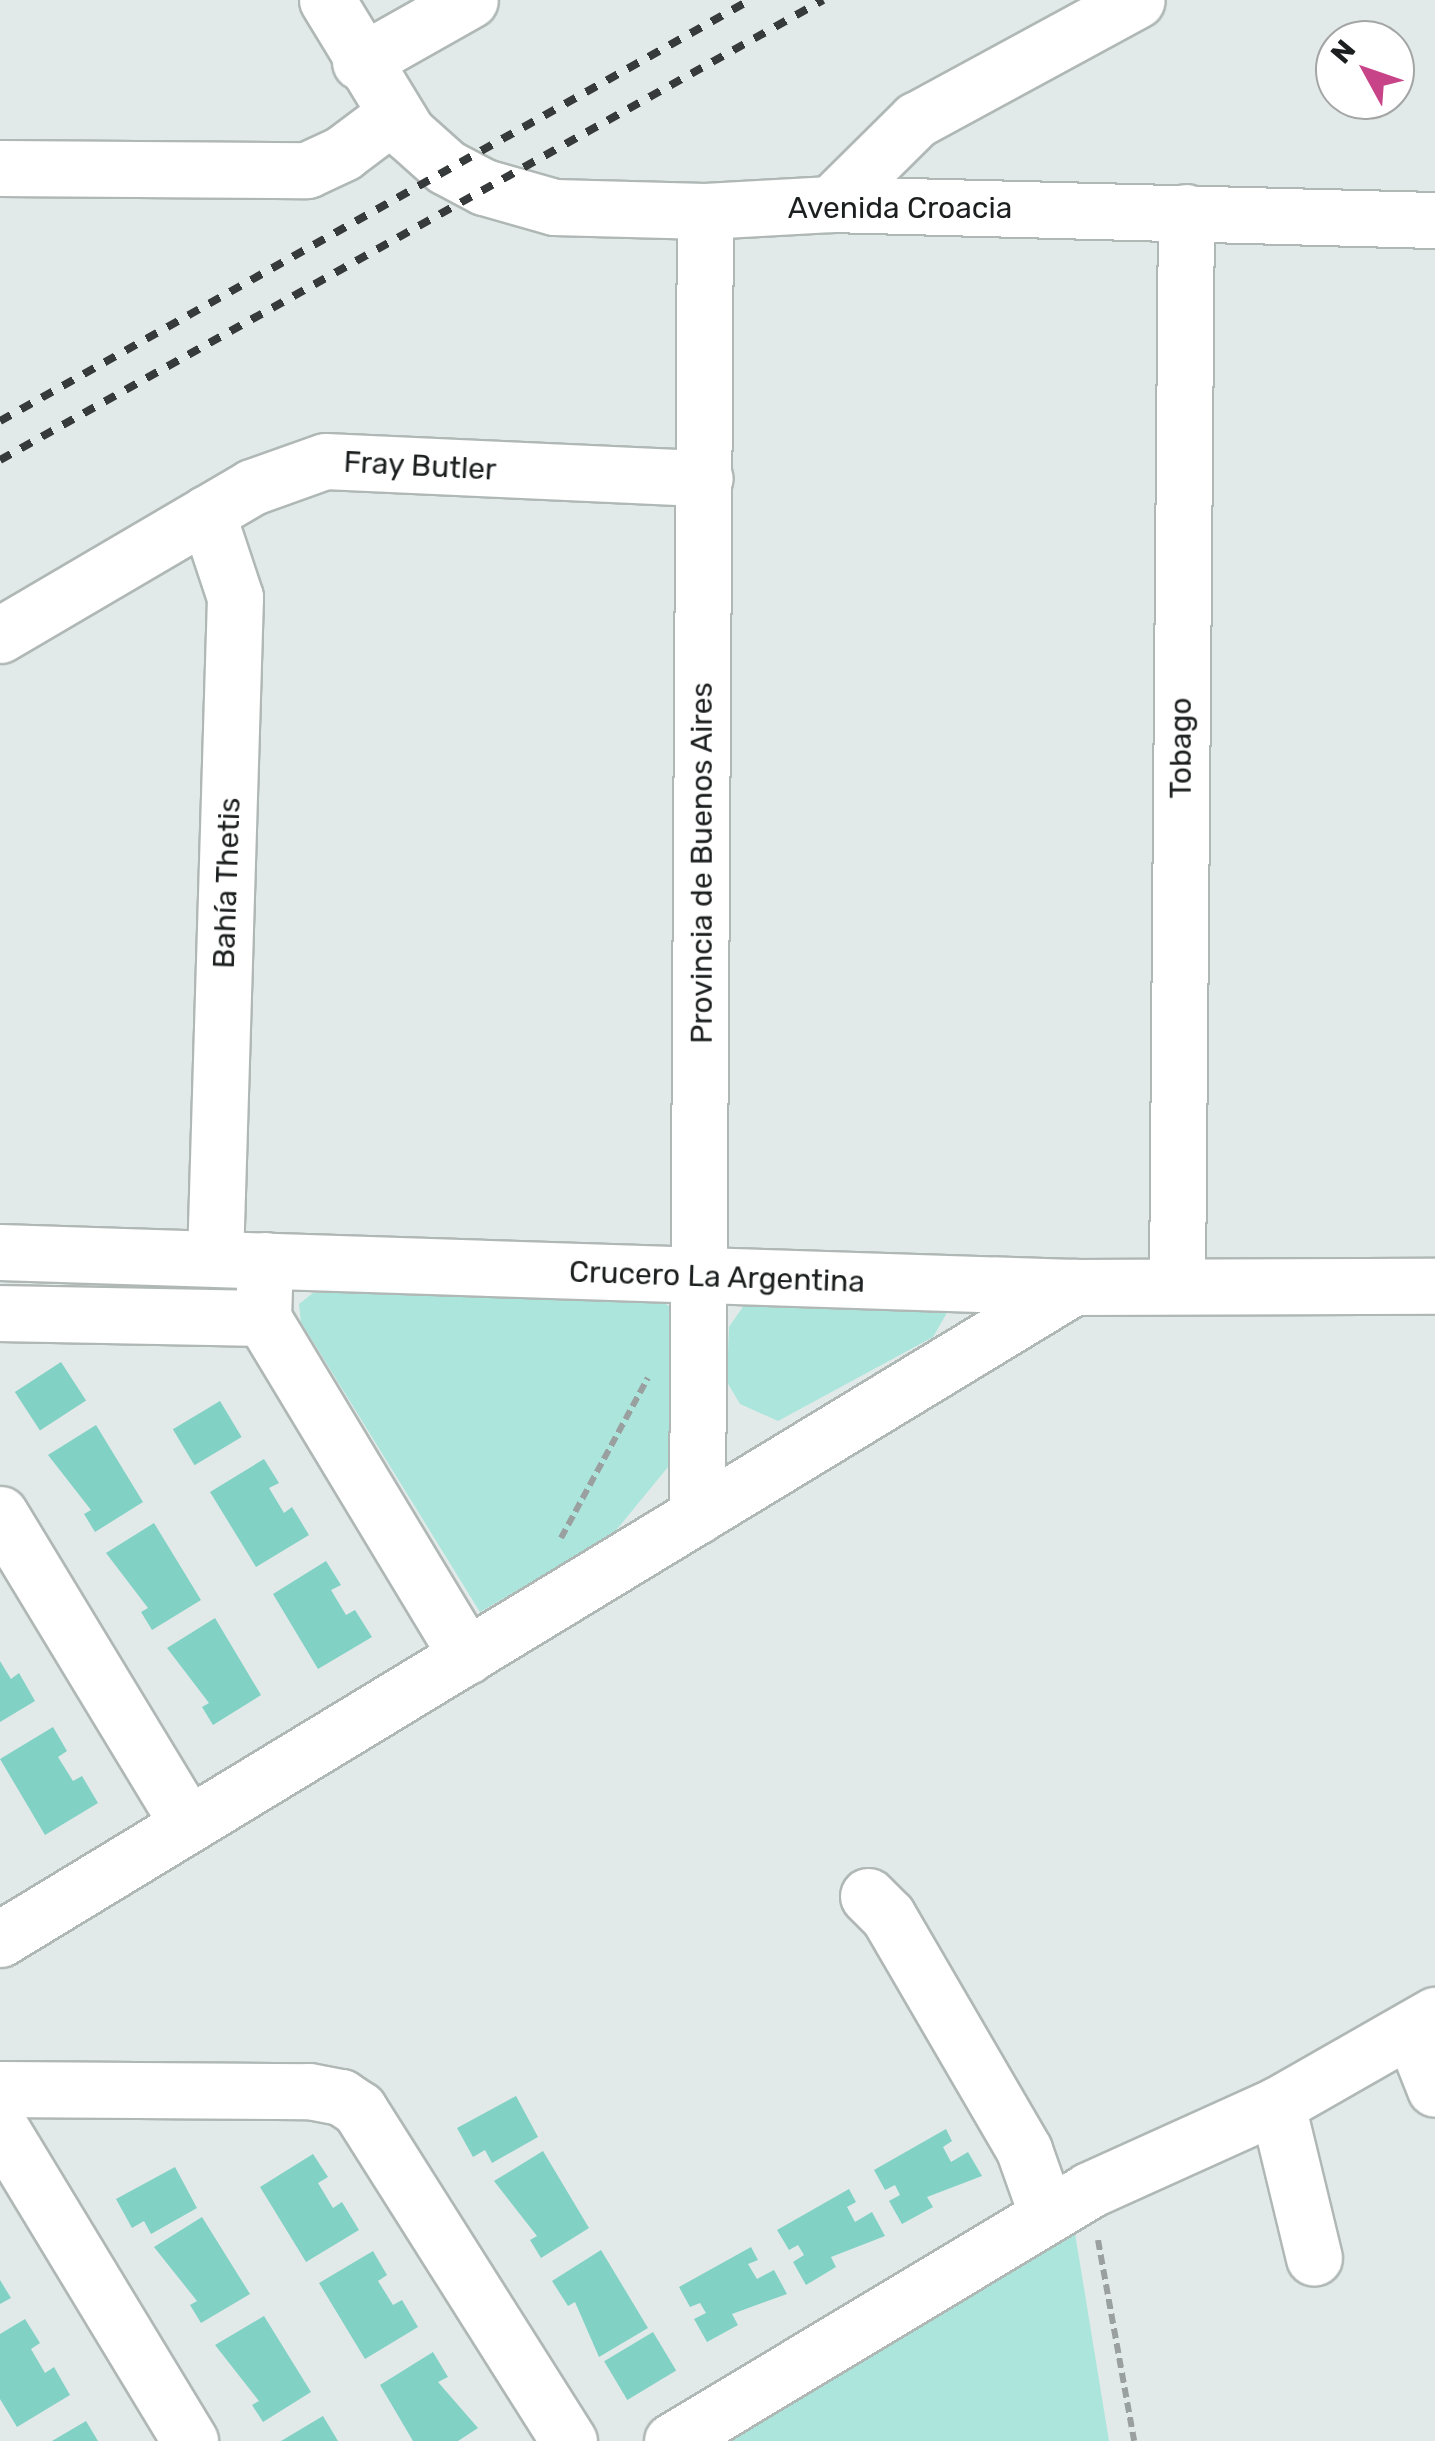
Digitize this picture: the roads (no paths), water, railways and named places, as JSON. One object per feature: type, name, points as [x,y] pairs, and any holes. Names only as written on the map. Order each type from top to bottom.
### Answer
[{"type":"street","name":"Avenida Croacia","points":[[326,0],[360,62],[395,114],[446,167],[484,188],[554,207],[705,211],[831,204],[1435,220]]},
{"type":"street","points":[[360,62],[470,0]]},
{"type":"street","points":[[831,204],[916,120],[1137,0]]},
{"type":"street","points":[[0,168],[306,170],[344,153],[395,114]]},
{"type":"street","name":"Provincia de Buenos Aires","points":[[697,1516],[705,211]]},
{"type":"street","name":"Tobago","points":[[1177,1283],[1186,212]]},
{"type":"street","name":"Fray Butler","points":[[0,635],[252,487],[325,461],[704,478]]},
{"type":"street","name":"Bahía Thetis","points":[[207,513],[235,597],[240,1259],[263,1318]]},
{"type":"street","name":"Crucero La Argentina","points":[[0,1252],[699,1278],[1074,1286],[1435,1286]]},
{"type":"street","points":[[0,1939],[1074,1286]]},
{"type":"street","points":[[0,1313],[263,1318],[467,1656]]},
{"type":"street","points":[[0,1514],[188,1825]]},
{"type":"street","points":[[868,1896],[888,1916],[1024,2150],[1068,2202]]},
{"type":"street","points":[[672,2441],[1068,2202],[1276,2105],[1424,2023],[1435,2090]]},
{"type":"street","points":[[0,2089],[309,2091],[341,2097],[359,2109],[569,2441]]},
{"type":"street","points":[[1276,2105],[1314,2258]]},
{"type":"street","points":[[3,2140],[190,2441]]},
{"type":"railway","points":[[0,421],[750,0]]},
{"type":"railway","points":[[0,460],[823,0]]}]
